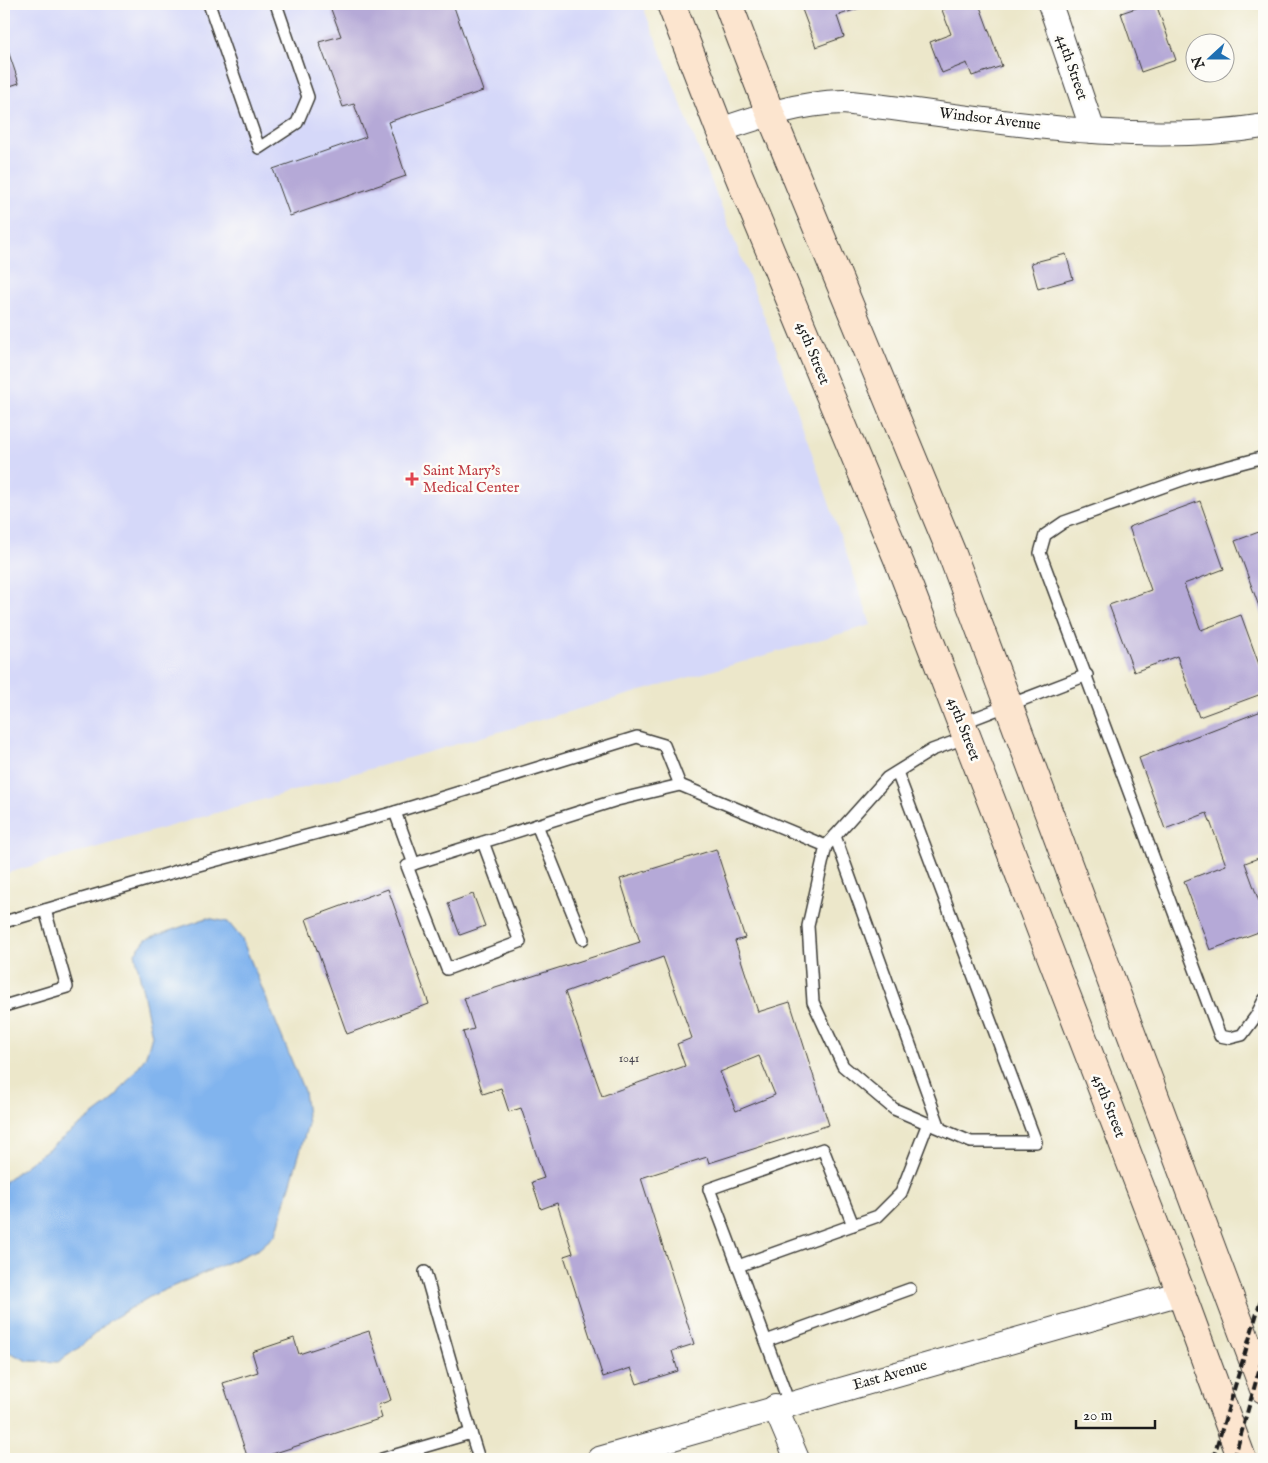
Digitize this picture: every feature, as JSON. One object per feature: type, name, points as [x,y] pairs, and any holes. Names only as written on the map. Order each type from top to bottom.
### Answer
[{"type":"main road","name":"45th Street","points":[[671,4],[720,130],[900,564],[1181,1293],[1242,1459]]},
{"type":"main road","points":[[728,4],[770,113],[952,554],[1264,1388]]},
{"type":"street","name":"44th Street","points":[[1050,4],[1093,131]]},
{"type":"street","name":"Windsor Avenue","points":[[720,130],[770,113],[815,102],[843,102],[1093,131],[1183,133],[1264,126]]},
{"type":"street","name":"East Avenue","points":[[599,1459],[782,1405],[1181,1293]]},
{"type":"street","points":[[782,1405],[797,1459]]},
{"type":"lane","points":[[209,4],[259,148],[297,123],[308,97],[276,4]]},
{"type":"lane","points":[[1264,457],[1196,475],[1072,519],[1045,535],[1040,553],[1220,1036],[1230,1038],[1242,1035],[1256,1016],[1264,1000]]},
{"type":"lane","points":[[897,772],[1036,1142],[971,1142],[894,1109],[843,1066],[813,1002],[808,926],[826,846],[887,778],[964,730],[1009,705],[1087,675]]},
{"type":"lane","points":[[4,922],[394,812],[636,738],[664,746],[680,785]]},
{"type":"lane","points":[[483,842],[520,942],[447,970],[407,866],[414,864],[483,842],[617,800],[680,785],[826,846]]},
{"type":"lane","points":[[394,812],[414,864]]},
{"type":"lane","points":[[537,825],[582,939]]},
{"type":"lane","points":[[835,836],[940,1128]]},
{"type":"lane","points":[[4,1006],[67,987],[45,910]]},
{"type":"lane","points":[[738,1266],[878,1216],[901,1193],[928,1123]]},
{"type":"lane","points":[[782,1405],[766,1341],[709,1190],[823,1149],[853,1225]]},
{"type":"lane","points":[[425,1272],[479,1459]]},
{"type":"lane","points":[[766,1341],[910,1289]]},
{"type":"lane","points":[[382,1459],[471,1433]]},
{"type":"shaded area","name":"Saint Mary's Medical Center","points":[[4,4],[642,4],[771,334],[871,625],[4,874]]},
{"type":"water","points":[[207,918],[228,922],[242,939],[304,1091],[308,1124],[276,1234],[259,1249],[153,1295],[109,1321],[80,1347],[58,1362],[28,1361],[4,1350],[4,1182],[112,1101],[145,1058],[152,1036],[135,953],[146,939]]},
{"type":"building","points":[[329,4],[453,4],[483,91],[388,122],[406,176],[290,216],[273,169],[366,137],[354,104],[343,107],[319,42],[341,36]]},
{"type":"building","points":[[800,4],[865,4],[865,6],[837,16],[844,37],[816,47]]},
{"type":"building","points":[[959,4],[979,4],[1002,66],[972,76],[967,63],[942,73],[930,42],[951,34],[942,10]]},
{"type":"building","points":[[1148,4],[1156,4],[1176,60],[1141,72],[1121,13]]},
{"type":"building","points":[[4,39],[19,83],[4,88]]},
{"type":"building","points":[[1066,254],[1073,279],[1038,289],[1031,263]]},
{"type":"building","points":[[1200,501],[1224,569],[1184,584],[1201,630],[1241,615],[1264,678],[1264,693],[1199,717],[1177,656],[1134,672],[1109,605],[1151,590],[1129,527]]},
{"type":"building","points":[[1264,530],[1264,620],[1235,541]]},
{"type":"building","points":[[1264,710],[1264,856],[1245,863],[1264,915],[1264,930],[1210,950],[1184,881],[1226,865],[1207,813],[1165,829],[1139,758]]},
{"type":"building","points":[[716,849],[745,938],[735,941],[758,1012],[790,1002],[829,1125],[709,1163],[707,1157],[641,1178],[694,1344],[672,1351],[678,1371],[637,1384],[631,1368],[603,1377],[564,1256],[573,1253],[557,1203],[541,1209],[532,1182],[544,1178],[521,1108],[509,1112],[501,1088],[483,1094],[463,1032],[474,1029],[464,998],[640,942],[620,879]],"holes":[[[663,957],[692,1038],[677,1044],[685,1066],[602,1096],[565,992]],[[759,1056],[775,1095],[736,1111],[720,1072]]]},
{"type":"building","points":[[388,889],[429,1004],[347,1034],[306,919]]},
{"type":"building","points":[[473,894],[485,926],[460,935],[448,903]]},
{"type":"building","points":[[369,1331],[391,1400],[378,1405],[382,1418],[257,1459],[248,1459],[223,1383],[258,1372],[252,1352],[294,1338],[299,1354]]},
{"type":"railway","points":[[1213,1459],[1264,1290]]},
{"type":"railway","points":[[1234,1459],[1264,1353]]},
{"type":"place","name":"Saint Mary's Medical Center","points":[[412,479]]}]
